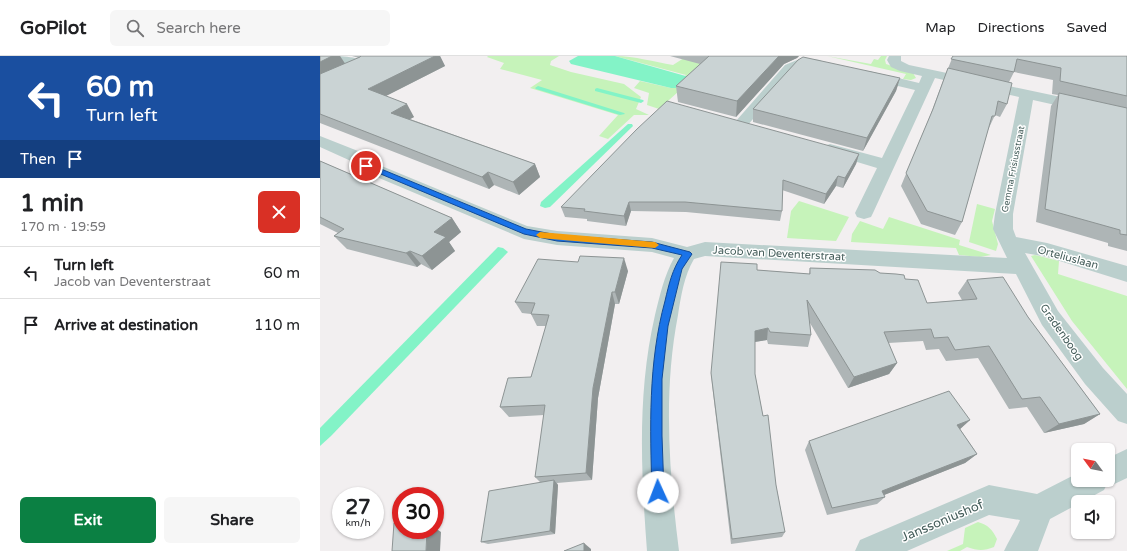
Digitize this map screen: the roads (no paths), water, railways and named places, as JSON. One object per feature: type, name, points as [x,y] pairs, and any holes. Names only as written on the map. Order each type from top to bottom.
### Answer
[{"type":"street","points":[[320,85],[362,65],[335,56]]},
{"type":"street","points":[[895,56],[893,60],[896,64],[905,68],[1127,116]]},
{"type":"street","points":[[756,128],[733,122],[790,68],[802,62],[830,66]]},
{"type":"street","points":[[854,72],[923,88]]},
{"type":"street","points":[[864,213],[930,73]]},
{"type":"street","name":"Gemma Frisiusstraat","points":[[1009,243],[1003,229],[1004,214],[1027,94]]},
{"type":"street","name":"Jacob van Deventerstraat","points":[[320,141],[357,157],[366,166],[524,232],[557,238],[652,245],[687,254],[705,249],[1021,267]]},
{"type":"street","points":[[818,145],[887,165]]},
{"type":"street","name":"Gradenboog","points":[[1009,243],[1050,318],[1069,344],[1127,412]]},
{"type":"street","name":"Orteliuslaan","points":[[1009,243],[1047,250],[1127,274]]},
{"type":"street","points":[[663,551],[659,516],[656,436],[657,379],[663,326],[678,269],[687,254]]},
{"type":"street","points":[[1115,469],[1127,463]]},
{"type":"street","points":[[1020,551],[1024,548],[1039,509],[1081,487]]},
{"type":"street","name":"Janssoniushof","points":[[871,551],[989,500],[1039,509]]},
{"type":"waterway","points":[[538,88],[622,114]]},
{"type":"waterway","points":[[597,90],[641,101]]}]
